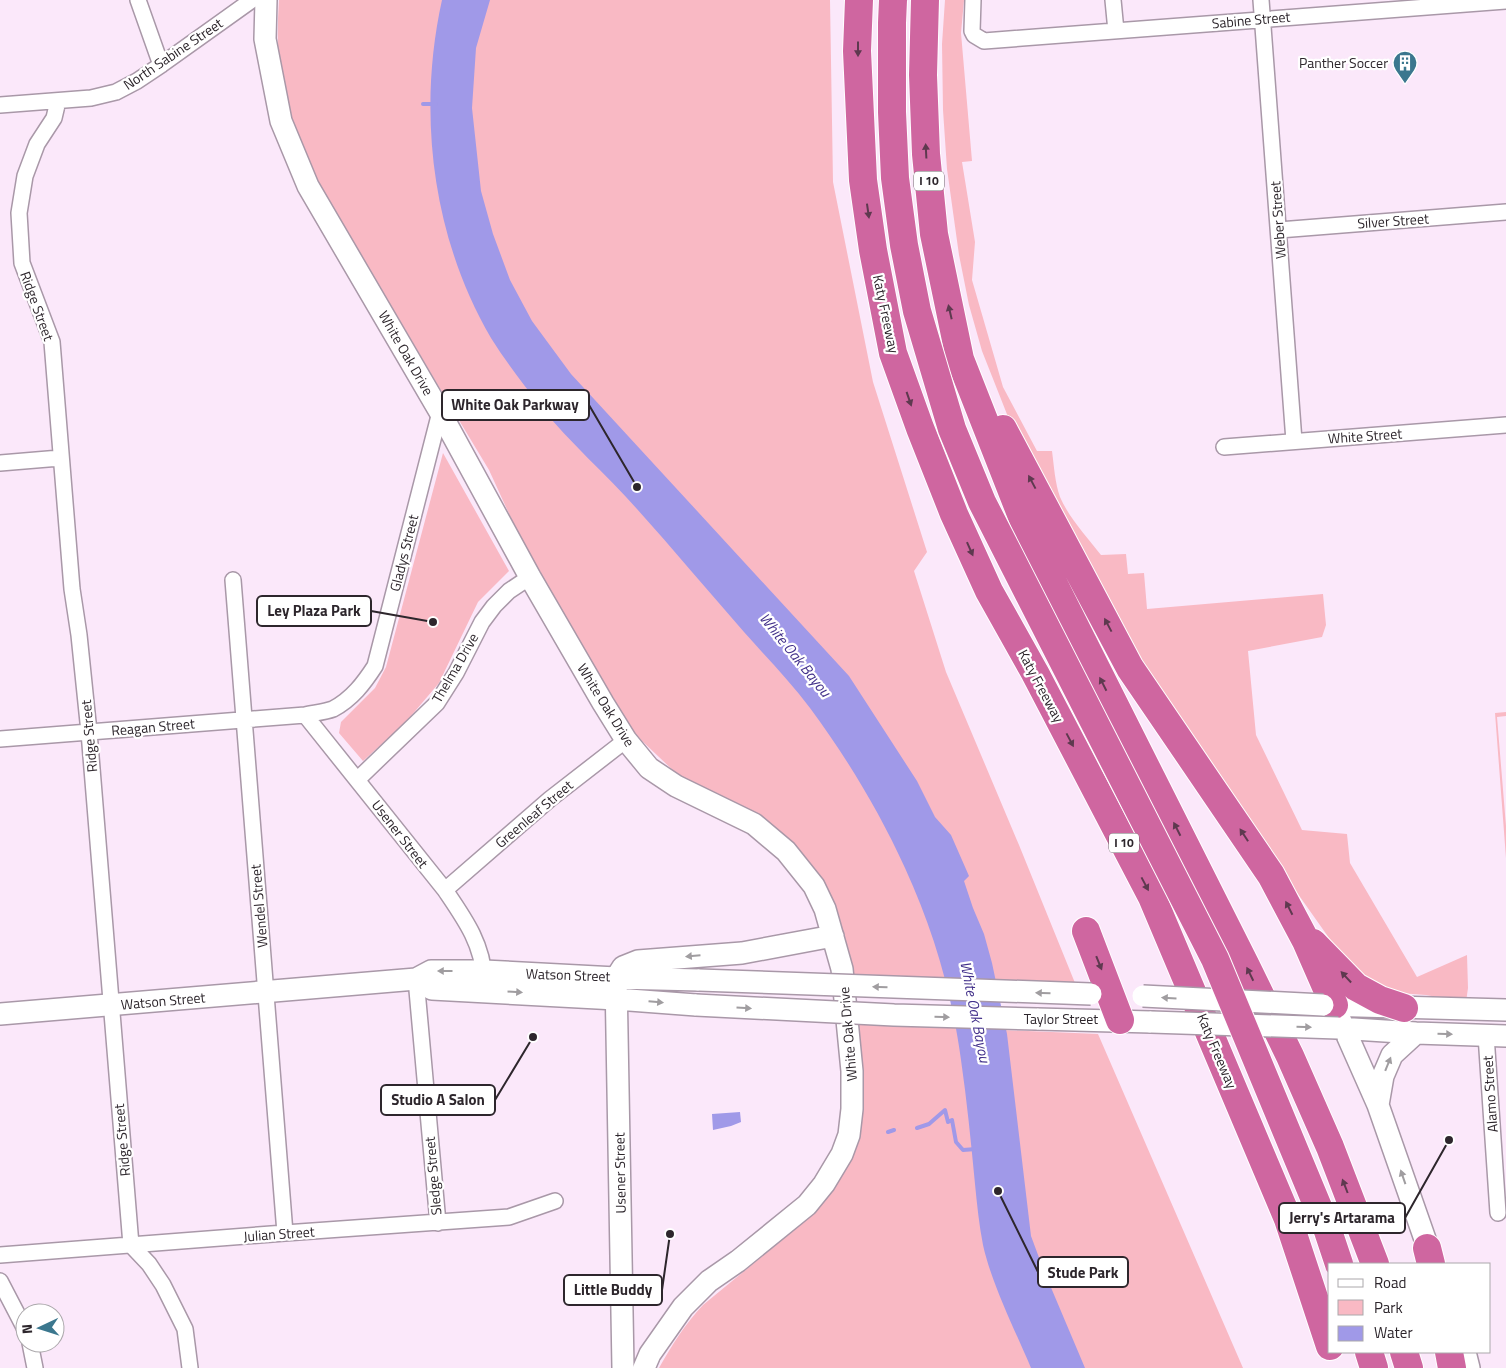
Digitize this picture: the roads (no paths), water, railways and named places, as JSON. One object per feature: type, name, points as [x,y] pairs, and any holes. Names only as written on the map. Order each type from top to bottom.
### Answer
[{"type":"highway","name":"Katy Freeway","points":[[859,0],[857,51],[863,180],[873,250],[893,353],[954,514],[989,590],[1035,673],[1152,897],[1288,1218],[1328,1340]]},
{"type":"highway","points":[[893,0],[892,112],[895,178],[917,312],[952,429],[982,502],[1216,959],[1328,1230],[1339,1263]]},
{"type":"highway","name":"I 10","points":[[925,0],[923,75],[926,154],[934,234],[960,359],[1030,537],[1290,1056],[1330,1147],[1375,1263]]},
{"type":"highway","points":[[970,383],[1000,422],[1130,668],[1271,875],[1301,932],[1335,1017]]},
{"type":"highway","points":[[1086,932],[1101,995],[1110,1020]]},
{"type":"highway","points":[[1301,932],[1356,987],[1380,1000],[1404,1008]]},
{"type":"highway","points":[[1332,1353],[1337,1368]]},
{"type":"highway","points":[[1369,1353],[1374,1368]]},
{"type":"highway","points":[[1404,1353],[1409,1368]]},
{"type":"highway","points":[[1449,1353],[1452,1368]]},
{"type":"main road","name":"White Oak Drive","points":[[266,0],[265,39],[281,121],[308,186],[440,412],[530,577],[626,740],[649,768],[670,782],[754,824],[786,852],[814,886],[826,909],[842,969],[852,1071],[852,1109],[849,1136],[842,1154],[824,1184],[807,1204],[738,1261],[709,1281],[682,1307],[647,1361]]},
{"type":"main road","name":"Watson Street","points":[[484,981],[616,978],[623,967],[638,961],[742,952],[833,936]]},
{"type":"main road","name":"Watson Street","points":[[0,1014],[416,979],[430,971],[484,981],[616,999]]},
{"type":"main road","name":"Taylor Street","points":[[616,978],[1143,996],[1335,1017],[1416,1033],[1496,1036]]},
{"type":"main road","name":"Usener Street","points":[[616,978],[623,1360]]},
{"type":"main road","name":"Taylor Street","points":[[616,999],[894,1015],[1151,1022],[1335,1017],[1404,1008],[1506,1010]]},
{"type":"main road","points":[[1335,1017],[1378,1105],[1431,1259]]},
{"type":"main road","points":[[1378,1105],[1383,1076],[1392,1054],[1416,1033]]},
{"type":"main road","points":[[1465,1353],[1469,1368]]},
{"type":"main road","points":[[623,1360],[642,1355],[647,1361]]},
{"type":"street","points":[[138,0],[162,64]]},
{"type":"street","name":"North Sabine Street","points":[[0,105],[91,98],[116,92],[137,81],[252,0]]},
{"type":"street","name":"Sabine Street","points":[[973,0],[971,27],[974,35],[984,41],[1262,19],[1409,4],[1506,1]]},
{"type":"street","points":[[1113,0],[1116,30]]},
{"type":"street","name":"Weber Street","points":[[1261,0],[1294,441]]},
{"type":"street","name":"Ridge Street","points":[[58,101],[54,118],[37,144],[25,176],[19,213],[22,263],[52,342],[60,458],[88,732],[131,1245]]},
{"type":"street","name":"Silver Street","points":[[1279,230],[1506,212]]},
{"type":"street","name":"Gladys Street","points":[[305,715],[332,709],[350,697],[364,684],[375,666],[440,412]]},
{"type":"street","name":"White Street","points":[[1224,447],[1506,426]]},
{"type":"street","points":[[0,463],[60,458]]},
{"type":"street","name":"Thelma Drive","points":[[357,780],[437,704],[456,673],[482,622],[509,591],[530,577]]},
{"type":"street","name":"Wendel Street","points":[[233,580],[285,1233]]},
{"type":"street","name":"Reagan Street","points":[[0,739],[305,715]]},
{"type":"street","name":"Usener Street","points":[[305,715],[445,890],[464,917],[477,942],[484,981]]},
{"type":"street","name":"Greenleaf Street","points":[[445,890],[550,799],[626,740]]},
{"type":"street","name":"Sledge Street","points":[[416,979],[438,1223]]},
{"type":"street","name":"Alamo Street","points":[[1496,1036],[1498,1213]]},
{"type":"street","name":"Julian Street","points":[[0,1256],[285,1233],[509,1218],[555,1201]]},
{"type":"street","points":[[131,1245],[149,1264],[163,1286],[185,1329],[190,1368]]},
{"type":"street","points":[[0,1281],[15,1310]]},
{"type":"street","points":[[32,1353],[36,1368]]},
{"type":"water","name":"White Oak Bayou","points":[[442,0],[490,0],[476,48],[472,108],[481,191],[493,234],[510,280],[532,321],[571,374],[849,676],[917,781],[935,817],[951,835],[969,876],[964,881],[984,934],[1007,1034],[1031,1236],[1085,1368],[1031,1368],[998,1291],[987,1260],[982,1237],[963,1075],[947,986],[933,938],[915,891],[895,847],[862,785],[837,746],[794,688],[637,509],[541,407],[491,338],[471,299],[455,258],[443,216],[435,174],[431,130],[431,86]]},
{"type":"water","points":[[740,1112],[741,1122],[713,1130],[712,1114]]},
{"type":"waterway","points":[[423,104],[436,104]]},
{"type":"waterway","points":[[917,1128],[929,1124],[945,1110],[948,1122],[952,1120],[956,1142],[963,1150],[976,1149]]},
{"type":"waterway","points":[[888,1132],[894,1130]]},
{"type":"place","name":"Panther Soccer","points":[[1405,84]]},
{"type":"place","name":"White Oak Parkway","points":[[637,487]]},
{"type":"place","name":"Ley Plaza Park","points":[[433,622]]},
{"type":"place","name":"Studio A Salon","points":[[533,1037]]},
{"type":"place","name":"Jerry's Artarama","points":[[1449,1140]]},
{"type":"place","name":"Stude Park","points":[[998,1191]]},
{"type":"place","name":"Little Buddy","points":[[670,1234]]}]
